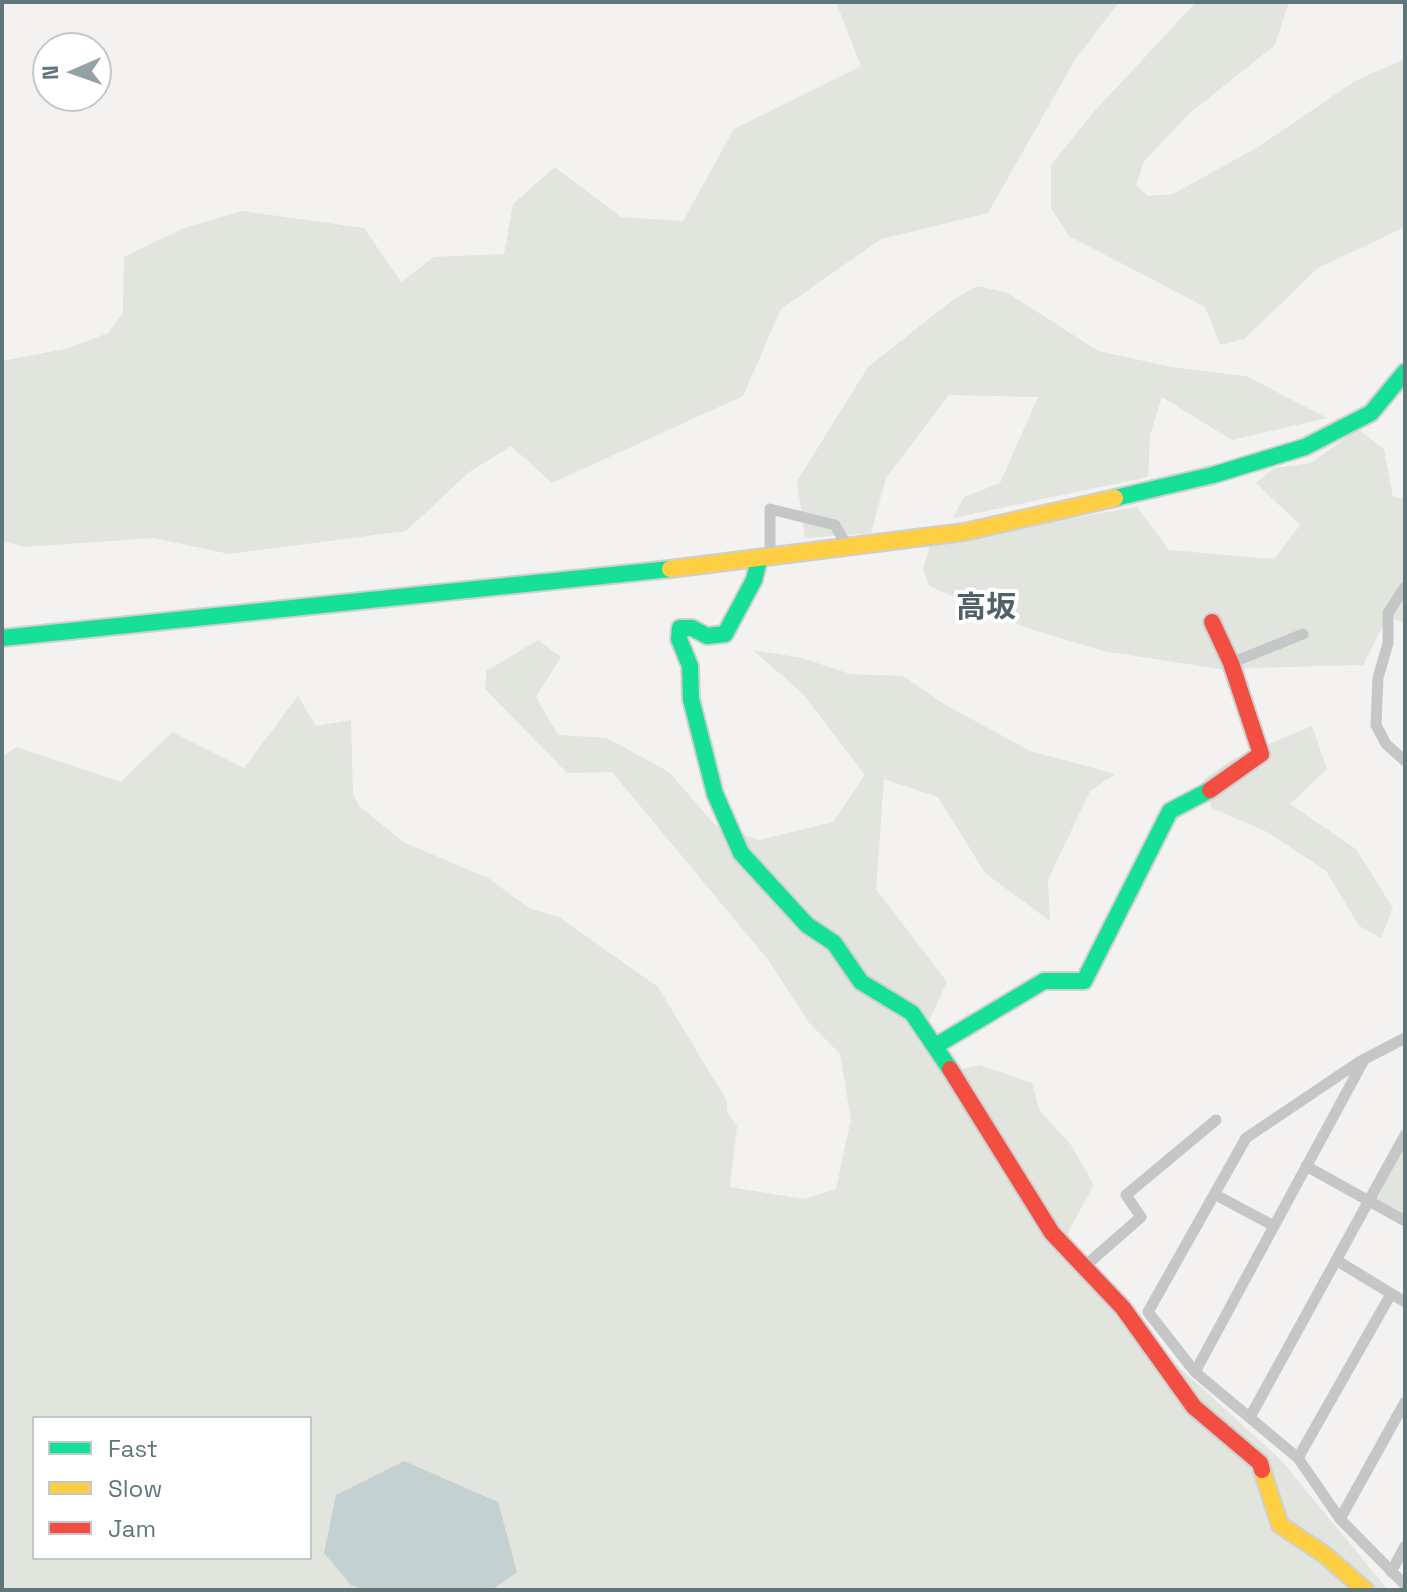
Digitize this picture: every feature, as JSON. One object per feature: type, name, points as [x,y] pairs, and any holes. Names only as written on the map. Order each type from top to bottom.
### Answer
[{"type":"street","points":[[2,638],[765,559],[964,532],[1213,475],[1305,447],[1371,413],[1405,372]]},
{"type":"street","points":[[848,548],[835,525],[770,509],[765,559],[725,634],[707,636],[692,628],[680,628],[679,639],[690,666],[691,699],[715,794],[741,853],[807,925],[834,943],[861,982],[886,994],[912,1013],[937,1045],[970,1104],[1052,1233],[1123,1308],[1194,1407],[1260,1463],[1280,1525],[1325,1555],[1365,1590]]},
{"type":"street","points":[[1405,587],[1388,613],[1388,643],[1378,678],[1376,725],[1386,744],[1405,761]]},
{"type":"street","points":[[937,1045],[1044,981],[1084,981],[1170,811],[1223,783],[1261,754],[1231,663],[1212,622]]},
{"type":"street","points":[[1231,663],[1303,634]]},
{"type":"street","points":[[1405,1038],[1365,1059],[1246,1138],[1148,1312],[1195,1372],[1298,1458],[1340,1519],[1405,1585]]},
{"type":"street","points":[[1195,1372],[1365,1059]]},
{"type":"street","points":[[1085,1266],[1141,1217],[1126,1195],[1216,1120]]},
{"type":"street","points":[[1250,1417],[1405,1135]]},
{"type":"street","points":[[1306,1166],[1405,1221]]},
{"type":"street","points":[[1216,1195],[1274,1226]]},
{"type":"street","points":[[1336,1260],[1405,1302]]},
{"type":"street","points":[[1298,1458],[1391,1294]]},
{"type":"street","points":[[1340,1519],[1405,1402]]},
{"type":"street","points":[[1391,1572],[1405,1546]]},
{"type":"shaded area","points":[[836,2],[1119,2],[1075,60],[988,213],[881,239],[781,309],[743,396],[552,483],[511,446],[468,473],[406,531],[229,554],[153,538],[25,547],[2,541],[2,361],[69,348],[108,333],[123,313],[124,257],[184,228],[242,211],[364,228],[401,282],[434,257],[504,254],[513,204],[555,167],[621,217],[683,221],[734,129],[861,66]]},
{"type":"shaded area","points":[[1196,2],[1289,2],[1275,45],[1190,113],[1144,161],[1136,185],[1148,196],[1173,194],[1258,147],[1355,81],[1405,59],[1405,227],[1318,268],[1244,339],[1220,345],[1205,307],[1069,236],[1051,208],[1051,165],[1092,114]]},
{"type":"shaded area","points":[[978,286],[1008,293],[1098,351],[1171,367],[1246,376],[1327,418],[1232,440],[1162,397],[1150,435],[1148,477],[953,518],[964,497],[1000,483],[1038,397],[949,395],[886,478],[871,533],[805,538],[797,481],[868,367],[954,299]]},
{"type":"shaded area","points":[[1358,429],[1384,449],[1393,497],[1405,499],[1405,624],[1388,616],[1363,665],[1219,669],[1103,651],[1024,627],[929,586],[923,569],[931,542],[1137,507],[1169,550],[1274,559],[1300,525],[1256,483],[1274,468],[1311,463]]},
{"type":"shaded area","points":[[538,640],[561,657],[536,697],[558,735],[607,738],[669,772],[716,826],[759,840],[833,822],[865,775],[803,694],[753,650],[802,658],[850,674],[903,676],[946,705],[1030,751],[1116,774],[1090,791],[1048,880],[1050,921],[985,873],[938,797],[884,779],[876,889],[947,982],[919,1042],[943,1073],[980,1065],[1032,1083],[1039,1110],[1071,1145],[1094,1185],[1070,1228],[1064,1250],[1112,1306],[1281,1460],[1388,1590],[2,1590],[2,757],[16,747],[121,782],[172,732],[244,768],[298,696],[316,726],[351,720],[353,794],[360,807],[405,843],[488,878],[529,908],[559,917],[658,987],[727,1101],[727,1112],[737,1126],[730,1187],[804,1199],[836,1189],[851,1119],[840,1054],[809,1023],[769,961],[612,772],[567,773],[485,689],[486,671]]},
{"type":"shaded area","points":[[1312,726],[1327,769],[1290,804],[1356,849],[1393,908],[1381,938],[1359,926],[1326,871],[1267,832],[1212,808],[1204,779],[1233,759]]},
{"type":"shaded area","points":[[1405,1135],[1405,1221],[1368,1200]]},
{"type":"shaded area","points":[[404,1461],[498,1502],[517,1572],[492,1590],[364,1590],[351,1585],[324,1553],[336,1495]]},
{"type":"traffic: fast","points":[[1115,498],[1213,475],[1305,447],[1371,413],[1405,372]]},
{"type":"traffic: fast","points":[[759,560],[754,580],[725,634],[707,636],[692,628],[680,628],[679,639],[690,666],[691,699],[715,794],[741,853],[807,925],[834,943],[861,982],[912,1013],[950,1069]]},
{"type":"traffic: fast","points":[[2,638],[670,569]]},
{"type":"traffic: fast","points":[[937,1045],[1044,981],[1084,981],[1170,811],[1210,790]]},
{"type":"traffic: slow","points":[[670,569],[964,532],[1115,498]]},
{"type":"traffic: slow","points":[[1262,1470],[1280,1525],[1325,1555],[1365,1590]]},
{"type":"traffic: jam","points":[[1210,790],[1261,754],[1231,663],[1212,622]]},
{"type":"traffic: jam","points":[[950,1069],[1052,1233],[1123,1308],[1194,1407],[1260,1463],[1262,1470]]},
{"type":"district","name":"高坂","points":[[986,609]]}]
